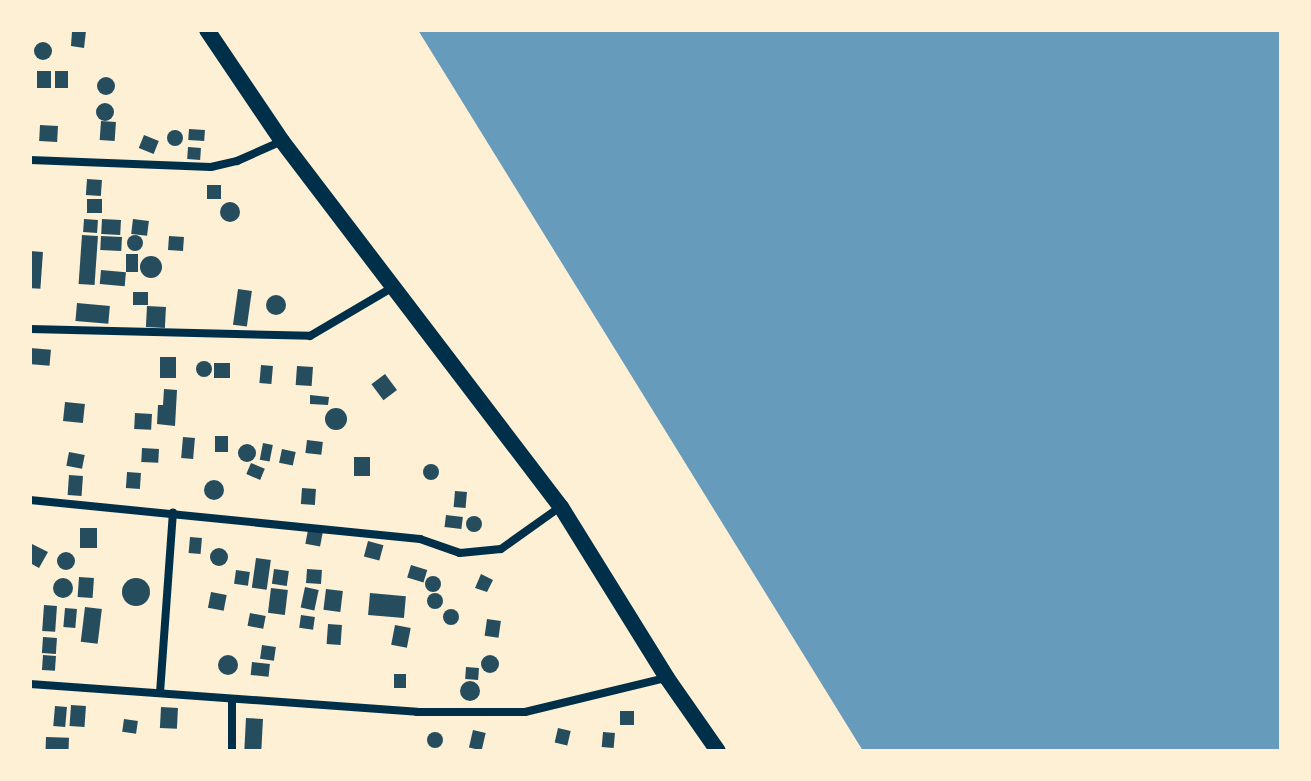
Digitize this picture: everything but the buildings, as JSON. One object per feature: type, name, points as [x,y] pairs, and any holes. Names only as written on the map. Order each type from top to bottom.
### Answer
[{"type":"main road","points":[[207,30],[282,141],[561,507],[667,678],[718,751]]},
{"type":"street","points":[[30,160],[211,167],[237,161],[282,141]]},
{"type":"street","points":[[30,329],[310,336],[395,286]]},
{"type":"street","points":[[30,500],[420,539],[460,553],[501,549],[561,507]]},
{"type":"street","points":[[160,693],[173,512]]},
{"type":"street","points":[[30,684],[417,712],[525,712],[667,678]]},
{"type":"street","points":[[232,700],[232,751]]},
{"type":"water","points":[[418,30],[1281,30],[1281,751],[863,751]]}]
